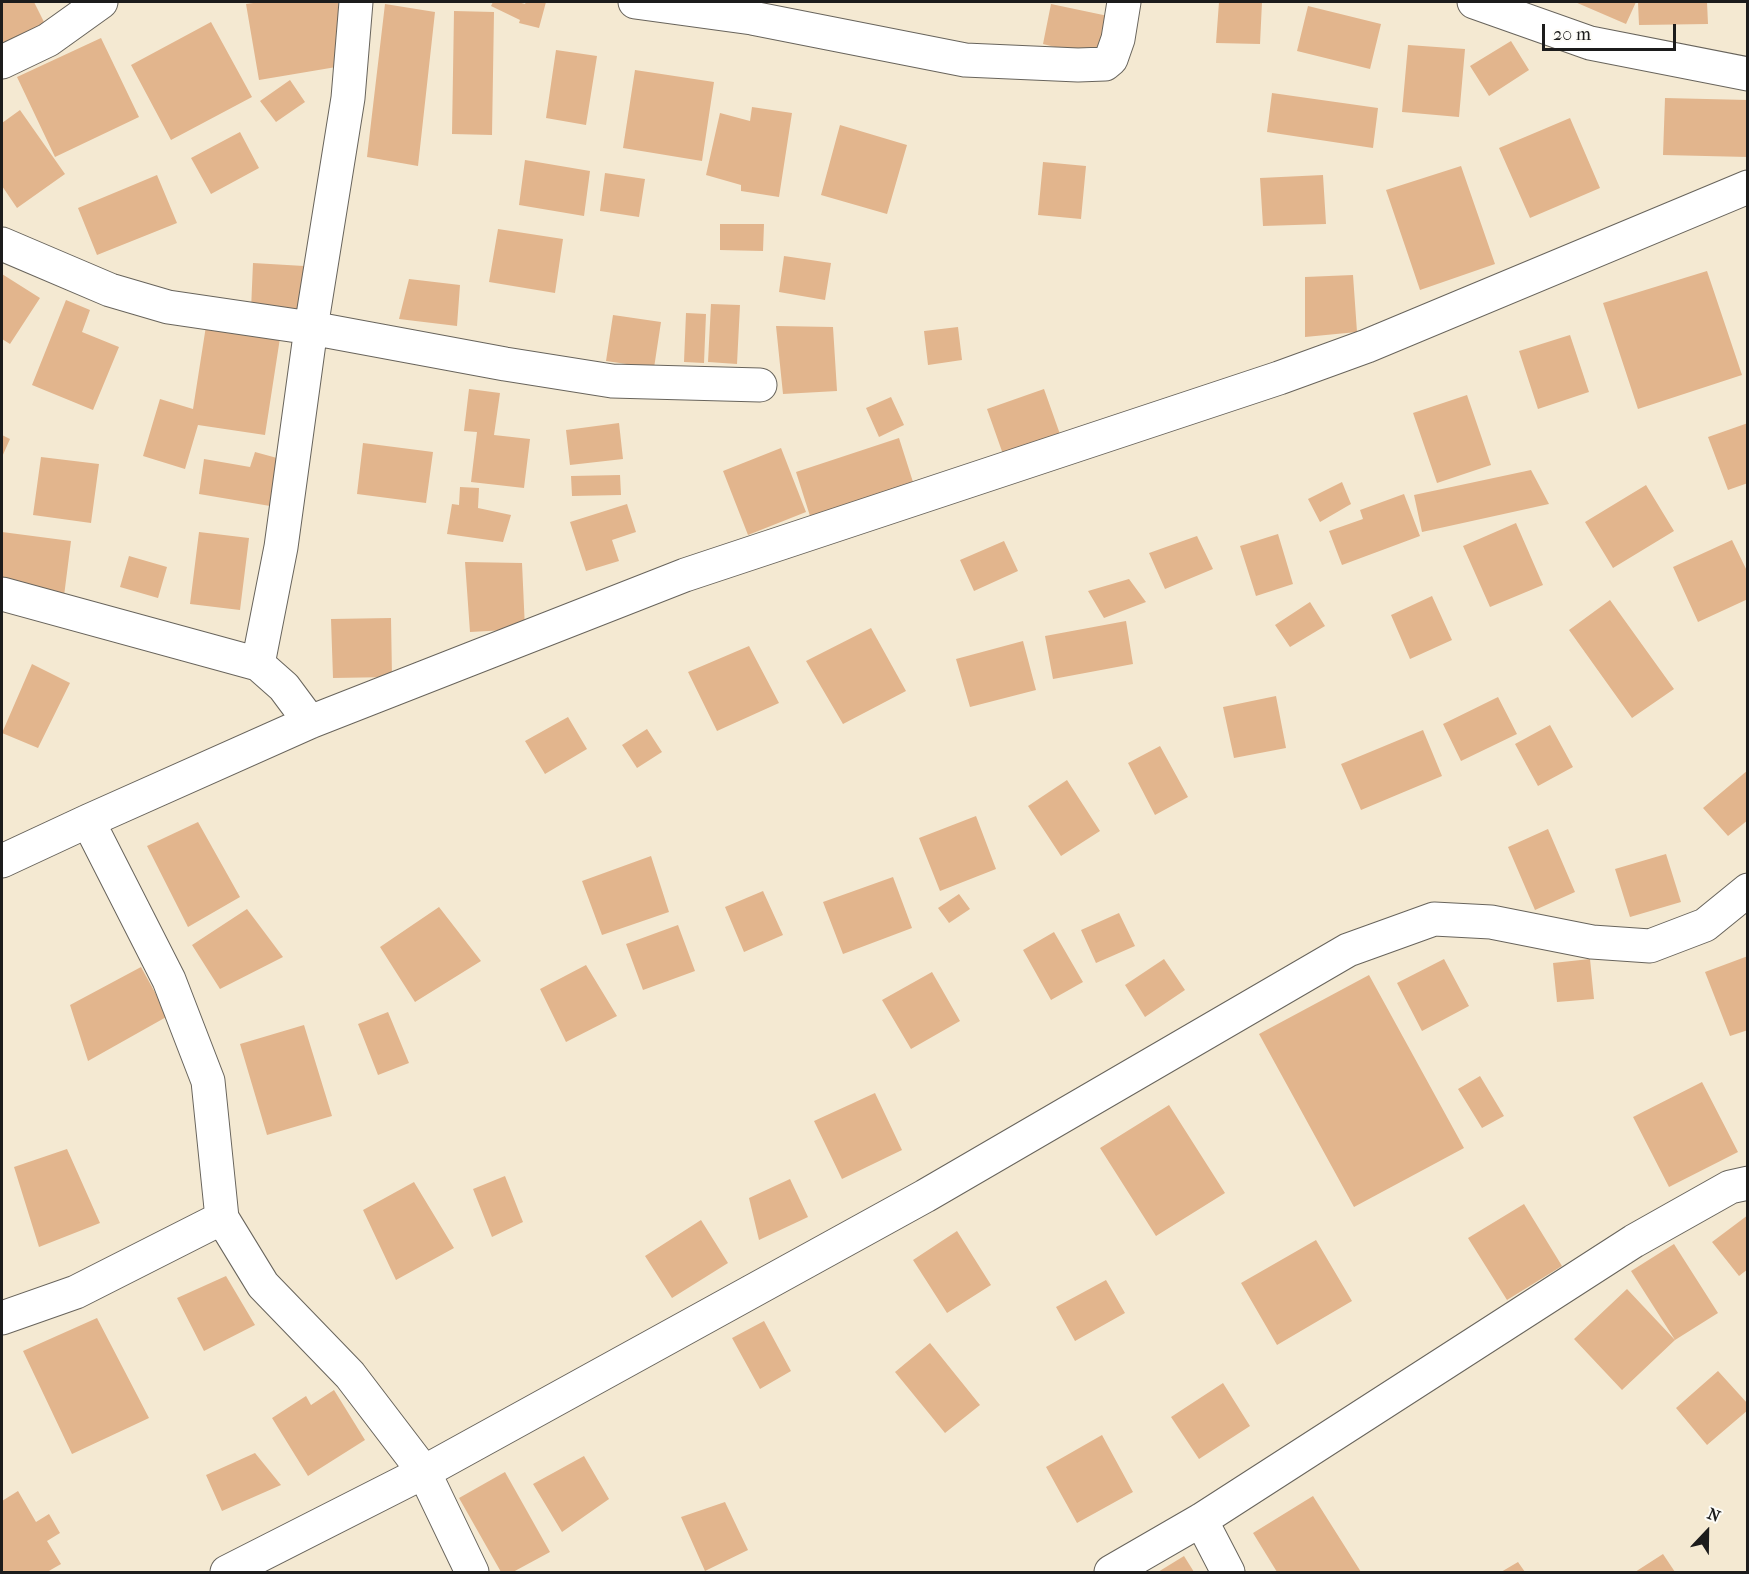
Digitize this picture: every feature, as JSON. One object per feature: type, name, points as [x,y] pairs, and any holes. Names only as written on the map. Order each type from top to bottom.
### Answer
[{"type":"street","points":[[2,62],[48,40],[101,2]]},
{"type":"street","points":[[258,664],[281,547],[311,328],[348,98],[356,2]]},
{"type":"street","points":[[635,2],[752,18],[966,60],[1078,65],[1105,64],[1111,59],[1118,39],[1124,2]]},
{"type":"street","points":[[1474,2],[1590,43],[1748,74]]},
{"type":"street","points":[[2,861],[310,722],[685,575],[1268,382],[1367,346],[1748,187]]},
{"type":"street","points":[[2,244],[111,290],[168,307],[311,328],[505,364],[612,381],[760,385]]},
{"type":"street","points":[[2,594],[258,664],[284,687],[310,722]]},
{"type":"street","points":[[88,821],[169,980],[208,1082],[222,1218],[263,1285],[350,1375],[424,1472],[472,1572]]},
{"type":"street","points":[[227,1572],[424,1472],[925,1196],[1348,950],[1434,919],[1491,922],[1592,942],[1650,946],[1705,925],[1748,890]]},
{"type":"street","points":[[1111,1572],[1202,1520],[1634,1241],[1730,1187],[1748,1183]]},
{"type":"street","points":[[2,1318],[76,1292],[222,1218]]},
{"type":"street","points":[[1202,1520],[1228,1572]]},
{"type":"building","points":[[2,2],[34,2],[50,34],[9,53],[2,39]]},
{"type":"building","points":[[338,2],[348,65],[259,80],[246,4]]},
{"type":"building","points":[[493,2],[525,4],[526,2],[546,2],[539,28],[519,23],[520,20],[491,6]]},
{"type":"building","points":[[1219,2],[1262,2],[1260,44],[1216,43]]},
{"type":"building","points":[[1575,2],[1636,2],[1626,24]]},
{"type":"building","points":[[1638,2],[1707,2],[1708,24],[1639,25]]},
{"type":"building","points":[[385,4],[435,12],[418,166],[367,157]]},
{"type":"building","points":[[1051,4],[1108,16],[1099,55],[1079,53],[1043,44]]},
{"type":"building","points":[[1308,6],[1381,24],[1370,69],[1297,51]]},
{"type":"building","points":[[454,11],[494,12],[492,135],[452,134]]},
{"type":"building","points":[[211,22],[252,97],[171,140],[131,65]]},
{"type":"building","points":[[101,38],[139,117],[55,157],[17,77]]},
{"type":"building","points":[[1511,41],[1529,70],[1489,96],[1470,66]]},
{"type":"building","points":[[1408,45],[1465,49],[1459,117],[1402,112]]},
{"type":"building","points":[[556,50],[597,56],[586,125],[546,118]]},
{"type":"building","points":[[635,70],[714,82],[702,161],[623,148]]},
{"type":"building","points":[[290,80],[305,102],[276,122],[260,101]]},
{"type":"building","points":[[1272,93],[1378,108],[1373,148],[1267,132]]},
{"type":"building","points":[[1665,98],[1748,100],[1748,157],[1663,155]]},
{"type":"building","points":[[752,107],[792,113],[779,197],[741,191],[741,185],[706,175],[720,113],[750,121]]},
{"type":"building","points":[[20,110],[65,174],[17,208],[2,186],[2,123]]},
{"type":"building","points":[[1570,118],[1600,188],[1530,218],[1499,148]]},
{"type":"building","points":[[840,125],[907,145],[887,214],[821,195]]},
{"type":"building","points":[[240,132],[259,168],[211,194],[191,158]]},
{"type":"building","points":[[525,160],[590,171],[584,216],[519,205]]},
{"type":"building","points":[[1043,162],[1086,166],[1081,219],[1038,215]]},
{"type":"building","points":[[1461,166],[1495,264],[1420,290],[1386,190]]},
{"type":"building","points":[[605,173],[645,179],[639,217],[600,211]]},
{"type":"building","points":[[157,175],[177,223],[97,255],[78,208]]},
{"type":"building","points":[[1323,175],[1326,224],[1263,226],[1260,178]]},
{"type":"building","points":[[720,224],[764,224],[763,251],[720,250]]},
{"type":"building","points":[[498,229],[563,239],[555,293],[489,282]]},
{"type":"building","points":[[784,256],[831,263],[825,300],[779,292]]},
{"type":"building","points":[[253,263],[304,266],[302,312],[251,310]]},
{"type":"building","points":[[1707,271],[1742,375],[1638,409],[1603,303]]},
{"type":"building","points":[[2,274],[40,298],[10,344],[2,339]]},
{"type":"building","points":[[1353,275],[1357,332],[1305,337],[1305,277]]},
{"type":"building","points":[[409,279],[460,285],[457,326],[399,319]]},
{"type":"building","points":[[66,300],[90,310],[82,332],[119,347],[93,410],[32,385]]},
{"type":"building","points":[[711,304],[740,305],[737,364],[708,362]]},
{"type":"building","points":[[686,313],[706,314],[704,363],[684,362]]},
{"type":"building","points":[[613,315],[661,322],[654,368],[606,361]]},
{"type":"building","points":[[206,326],[280,338],[265,435],[198,425],[185,469],[143,456],[160,399],[193,409]]},
{"type":"building","points":[[776,326],[833,327],[837,391],[783,394]]},
{"type":"building","points":[[958,327],[962,360],[928,365],[924,331]]},
{"type":"building","points":[[1570,335],[1589,392],[1538,409],[1519,351]]},
{"type":"building","points":[[469,389],[500,393],[494,435],[530,439],[524,488],[471,482],[477,432],[464,431]]},
{"type":"building","points":[[1044,389],[1061,437],[1004,457],[987,409]]},
{"type":"building","points":[[1467,395],[1491,465],[1437,483],[1413,413]]},
{"type":"building","points":[[891,397],[904,425],[879,437],[866,408]]},
{"type":"building","points":[[619,423],[623,459],[570,465],[566,430]]},
{"type":"building","points":[[1748,423],[1748,483],[1728,490],[1708,437]]},
{"type":"building","points":[[2,435],[10,439],[2,457]]},
{"type":"building","points":[[899,438],[913,482],[810,516],[796,472]]},
{"type":"building","points":[[363,443],[433,452],[426,503],[357,494]]},
{"type":"building","points":[[781,448],[806,512],[748,535],[723,471]]},
{"type":"building","points":[[255,452],[288,461],[276,507],[199,494],[204,459],[250,467]]},
{"type":"building","points":[[41,457],[99,464],[91,523],[33,515]]},
{"type":"building","points":[[1531,470],[1549,504],[1422,532],[1414,495]]},
{"type":"building","points":[[620,475],[621,495],[572,496],[571,476]]},
{"type":"building","points":[[1342,482],[1351,504],[1320,522],[1308,499]]},
{"type":"building","points":[[1646,485],[1674,531],[1613,568],[1585,522]]},
{"type":"building","points":[[460,487],[479,488],[478,508],[511,515],[503,542],[447,534],[452,504],[459,505]]},
{"type":"building","points":[[1404,494],[1420,536],[1342,565],[1329,531],[1363,519],[1360,510]]},
{"type":"building","points":[[627,504],[636,532],[612,540],[619,561],[586,571],[570,522]]},
{"type":"building","points":[[1516,523],[1543,585],[1490,607],[1463,546]]},
{"type":"building","points":[[2,532],[71,541],[64,596],[2,588]]},
{"type":"building","points":[[199,532],[249,538],[240,610],[190,604]]},
{"type":"building","points":[[1278,534],[1293,584],[1256,596],[1240,546]]},
{"type":"building","points":[[1197,536],[1213,569],[1165,589],[1149,553]]},
{"type":"building","points":[[1732,540],[1748,573],[1748,599],[1698,622],[1673,567]]},
{"type":"building","points":[[1004,541],[1018,571],[974,591],[960,560]]},
{"type":"building","points":[[129,556],[167,567],[158,598],[120,587]]},
{"type":"building","points":[[465,562],[522,563],[525,629],[470,632]]},
{"type":"building","points":[[1129,579],[1146,602],[1104,618],[1088,591]]},
{"type":"building","points":[[1432,596],[1452,640],[1410,659],[1391,615]]},
{"type":"building","points":[[1610,600],[1674,689],[1632,718],[1569,630]]},
{"type":"building","points":[[1310,602],[1325,626],[1290,647],[1275,625]]},
{"type":"building","points":[[391,618],[392,677],[333,678],[331,619]]},
{"type":"building","points":[[1126,621],[1133,664],[1053,679],[1045,636]]},
{"type":"building","points":[[871,628],[906,691],[843,724],[806,661]]},
{"type":"building","points":[[1023,641],[1036,690],[970,707],[956,659]]},
{"type":"building","points":[[749,646],[779,703],[717,731],[688,672]]},
{"type":"building","points":[[32,664],[70,683],[38,748],[2,733]]},
{"type":"building","points":[[1276,696],[1286,748],[1234,758],[1223,707]]},
{"type":"building","points":[[1498,697],[1517,734],[1461,761],[1443,724]]},
{"type":"building","points":[[568,717],[587,749],[545,774],[525,741]]},
{"type":"building","points":[[1550,725],[1573,767],[1538,786],[1515,744]]},
{"type":"building","points":[[647,729],[662,752],[637,768],[622,745]]},
{"type":"building","points":[[1423,730],[1442,776],[1361,810],[1341,764]]},
{"type":"building","points":[[1160,746],[1188,797],[1155,815],[1128,763]]},
{"type":"building","points":[[1748,770],[1748,820],[1728,836],[1703,808]]},
{"type":"building","points":[[1067,780],[1100,831],[1061,856],[1028,806]]},
{"type":"building","points":[[976,816],[996,869],[940,891],[919,838]]},
{"type":"building","points":[[198,822],[240,897],[188,927],[147,846]]},
{"type":"building","points":[[1548,829],[1575,892],[1535,910],[1508,847]]},
{"type":"building","points":[[1666,854],[1681,902],[1630,917],[1615,869]]},
{"type":"building","points":[[651,856],[669,912],[602,935],[582,881]]},
{"type":"building","points":[[893,877],[912,928],[843,954],[823,902]]},
{"type":"building","points":[[763,891],[783,935],[744,952],[725,907]]},
{"type":"building","points":[[959,894],[970,909],[949,923],[938,908]]},
{"type":"building","points":[[439,907],[481,961],[415,1002],[380,947]]},
{"type":"building","points":[[247,909],[283,957],[220,989],[192,945]]},
{"type":"building","points":[[1119,913],[1135,946],[1096,963],[1081,930]]},
{"type":"building","points":[[678,925],[695,971],[643,990],[626,944]]},
{"type":"building","points":[[1054,932],[1083,982],[1051,1000],[1023,950]]},
{"type":"building","points":[[1748,956],[1748,1030],[1730,1036],[1705,972]]},
{"type":"building","points":[[1164,959],[1185,990],[1145,1017],[1125,985]]},
{"type":"building","points":[[1444,959],[1469,1006],[1422,1031],[1397,983]]},
{"type":"building","points":[[1590,959],[1594,999],[1557,1002],[1553,963]]},
{"type":"building","points":[[586,965],[617,1016],[566,1042],[540,989]]},
{"type":"building","points":[[141,967],[168,1016],[88,1061],[70,1005]]},
{"type":"building","points":[[932,972],[960,1021],[911,1049],[882,1000]]},
{"type":"building","points":[[1369,975],[1464,1148],[1354,1207],[1259,1034]]},
{"type":"building","points":[[388,1012],[409,1063],[378,1075],[358,1024]]},
{"type":"building","points":[[304,1025],[332,1116],[267,1135],[240,1044]]},
{"type":"building","points":[[1480,1076],[1504,1116],[1482,1128],[1458,1089]]},
{"type":"building","points":[[1702,1082],[1738,1152],[1669,1187],[1633,1117]]},
{"type":"building","points":[[875,1093],[902,1150],[842,1179],[814,1121]]},
{"type":"building","points":[[1169,1105],[1225,1193],[1156,1236],[1100,1148]]},
{"type":"building","points":[[67,1149],[100,1223],[39,1247],[14,1167]]},
{"type":"building","points":[[505,1176],[523,1222],[492,1237],[473,1189]]},
{"type":"building","points":[[790,1179],[808,1217],[759,1240],[749,1198]]},
{"type":"building","points":[[414,1182],[454,1248],[396,1280],[363,1210]]},
{"type":"building","points":[[1524,1204],[1562,1266],[1507,1300],[1468,1238]]},
{"type":"building","points":[[1748,1215],[1748,1269],[1739,1276],[1712,1242]]},
{"type":"building","points":[[701,1220],[728,1263],[672,1298],[645,1256]]},
{"type":"building","points":[[957,1231],[991,1285],[947,1313],[913,1260]]},
{"type":"building","points":[[1316,1240],[1352,1301],[1277,1345],[1241,1283]]},
{"type":"building","points":[[1674,1244],[1718,1313],[1675,1340],[1631,1271]]},
{"type":"building","points":[[226,1276],[255,1325],[204,1351],[177,1298]]},
{"type":"building","points":[[1106,1280],[1125,1313],[1075,1341],[1056,1307]]},
{"type":"building","points":[[1627,1289],[1675,1340],[1622,1390],[1574,1339]]},
{"type":"building","points":[[97,1318],[149,1418],[72,1454],[23,1351]]},
{"type":"building","points":[[764,1321],[791,1371],[760,1389],[732,1338]]},
{"type":"building","points":[[930,1343],[980,1405],[945,1433],[895,1372]]},
{"type":"building","points":[[1718,1371],[1748,1404],[1748,1410],[1707,1445],[1676,1408]]},
{"type":"building","points":[[1223,1383],[1250,1426],[1199,1459],[1171,1417]]},
{"type":"building","points":[[334,1390],[365,1440],[308,1476],[272,1418],[306,1396],[311,1405]]},
{"type":"building","points":[[1102,1435],[1133,1492],[1077,1523],[1046,1467]]},
{"type":"building","points":[[255,1453],[281,1485],[222,1511],[206,1475]]},
{"type":"building","points":[[584,1456],[609,1499],[562,1532],[533,1484]]},
{"type":"building","points":[[505,1472],[550,1552],[513,1572],[501,1572],[459,1498]]},
{"type":"building","points":[[18,1491],[36,1522],[49,1514],[60,1533],[47,1541],[61,1564],[47,1572],[2,1572],[2,1501]]},
{"type":"building","points":[[1313,1496],[1361,1572],[1277,1572],[1253,1533]]},
{"type":"building","points":[[725,1502],[748,1550],[705,1571],[681,1517]]},
{"type":"building","points":[[1663,1554],[1675,1572],[1635,1572]]},
{"type":"building","points":[[1184,1556],[1194,1572],[1158,1572]]},
{"type":"building","points":[[1518,1562],[1525,1572],[1501,1572]]}]
